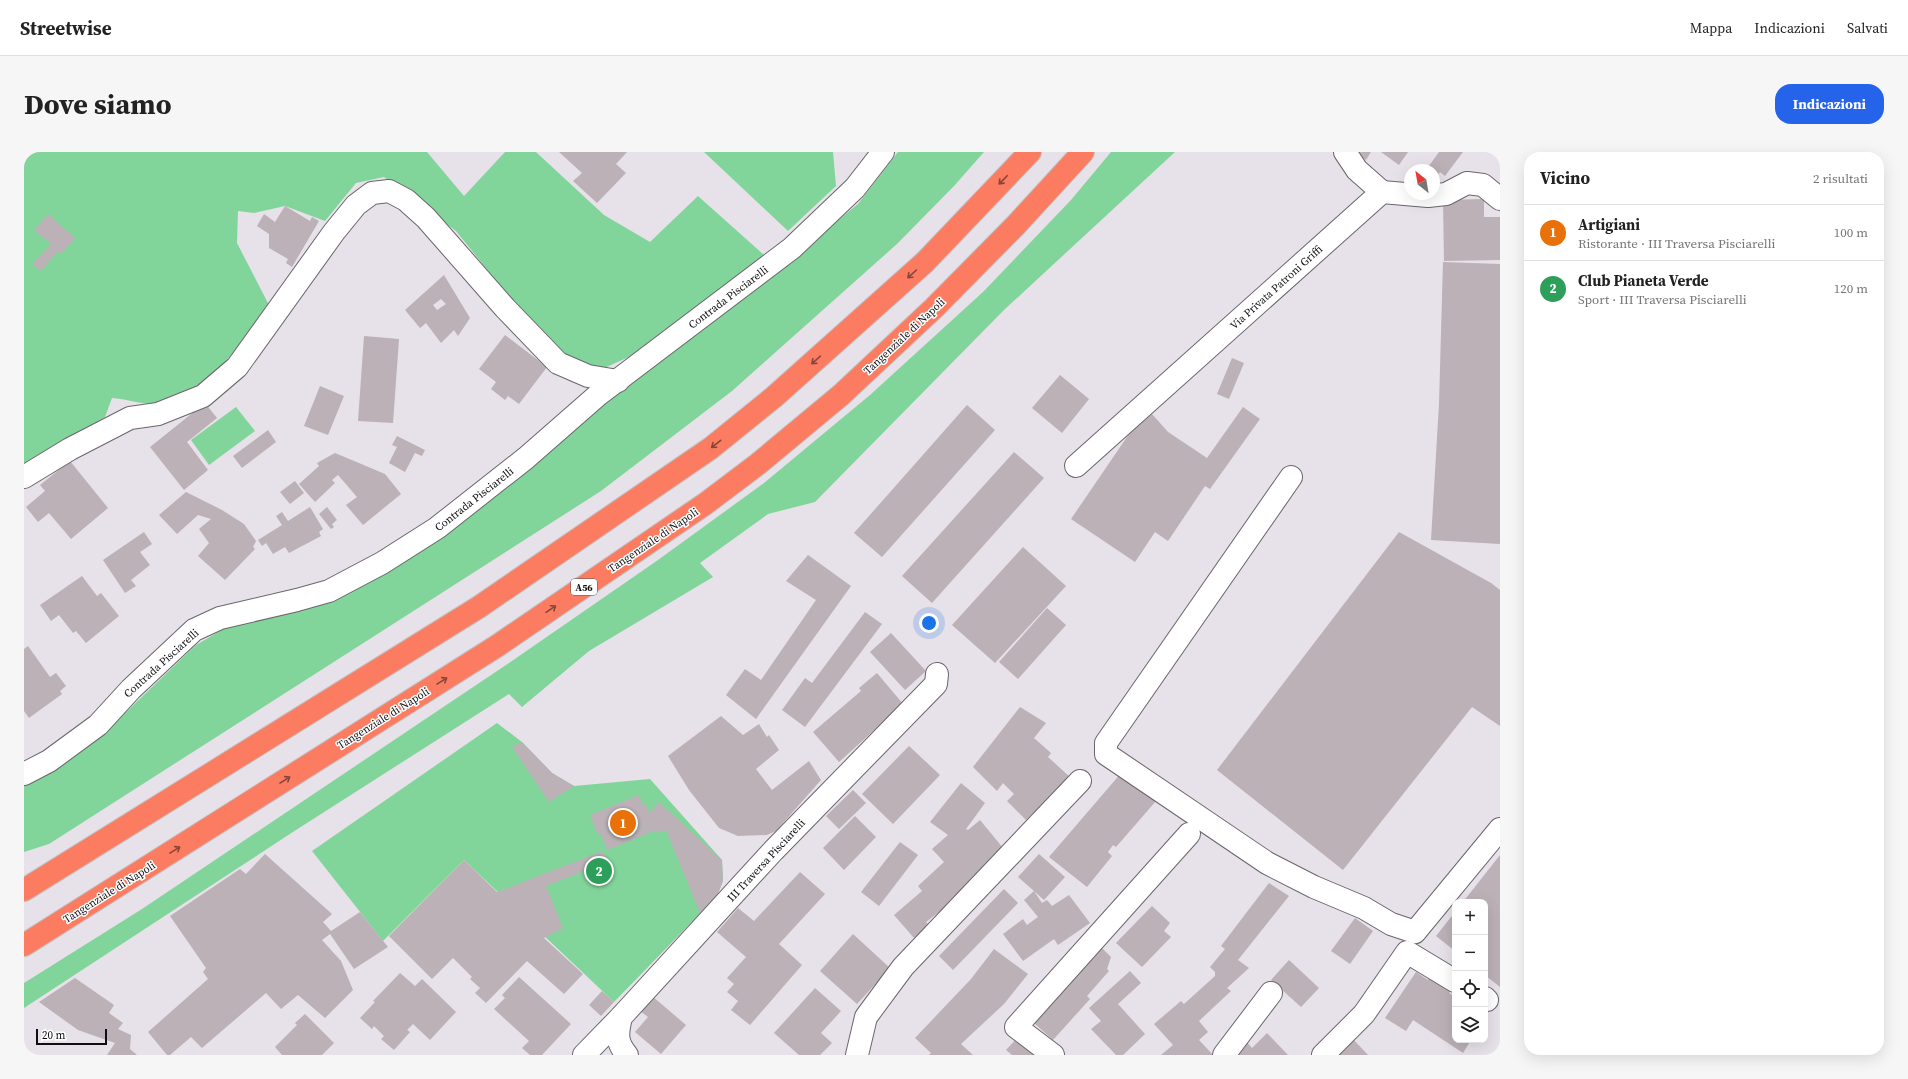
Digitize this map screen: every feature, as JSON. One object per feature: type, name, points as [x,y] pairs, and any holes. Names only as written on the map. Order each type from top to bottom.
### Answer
[{"type":"highway","points":[[24,890],[479,608],[711,448],[774,397],[925,262],[1030,152]]},
{"type":"highway","name":"Tangenziale di Napoli","points":[[24,945],[497,646],[705,504],[758,464],[841,395],[934,308],[1016,225],[1083,152]]},
{"type":"street","name":"Contrada Pisciarelli","points":[[24,774],[49,761],[98,725],[131,688],[194,630],[220,618],[329,591],[382,563],[438,528],[526,458],[618,381],[792,248],[855,188],[883,152]]},
{"type":"street","points":[[1345,152],[1357,170],[1382,192],[1428,196],[1446,194],[1467,184],[1483,185],[1500,199]]},
{"type":"street","points":[[24,478],[70,449],[130,418],[158,414],[203,396],[236,367],[334,232],[356,205],[372,193],[389,191],[406,200],[426,218],[505,308],[558,363],[588,376],[618,381]]},
{"type":"street","name":"Via Privata Patroni Griffi","points":[[1076,466],[1382,192]]},
{"type":"street","points":[[1291,478],[1106,743],[1106,754],[1267,863],[1314,887],[1364,908],[1391,924],[1415,932],[1500,829]]},
{"type":"street","name":"III Traversa Pisciarelli","points":[[584,1055],[621,1017],[773,851],[936,684],[937,674]]},
{"type":"street","points":[[857,1055],[866,1017],[903,967],[1080,781]]},
{"type":"street","points":[[1053,1055],[1016,1027],[1189,834]]},
{"type":"street","points":[[1323,1055],[1364,1014],[1407,952],[1452,979]]},
{"type":"street","points":[[1224,1055],[1271,994]]},
{"type":"street","points":[[621,1017],[617,1032],[620,1046],[628,1055]]},
{"type":"green space","points":[[24,152],[427,152],[464,196],[505,152],[536,152],[604,215],[650,242],[698,196],[764,255],[633,355],[600,370],[568,358],[546,338],[505,292],[456,231],[384,177],[356,183],[325,221],[285,206],[254,213],[238,211],[237,243],[270,307],[234,351],[207,379],[192,391],[175,399],[153,404],[112,398],[105,417],[24,468]]},
{"type":"green space","points":[[704,152],[833,152],[836,186],[788,231]]},
{"type":"green space","points":[[898,152],[984,152],[954,186],[897,244],[732,391],[601,491],[49,844],[24,852],[24,785],[102,735],[196,645],[234,623],[383,573],[476,512],[587,418],[858,204]]},
{"type":"green space","points":[[1111,152],[1175,152],[1004,310],[815,502],[768,514],[700,563],[713,577],[589,651],[522,707],[509,694],[296,830],[24,1008],[24,983],[142,909],[509,663],[658,560],[764,483],[870,395],[983,292],[1071,200]]},
{"type":"green space","points":[[236,407],[255,431],[209,465],[191,440]]},
{"type":"green space","points":[[497,723],[522,742],[552,773],[574,786],[650,779],[722,860],[723,881],[717,896],[614,1002],[464,860],[383,941],[312,851]]},
{"type":"building","points":[[559,152],[627,152],[616,164],[626,173],[597,203],[573,181],[582,173]]},
{"type":"building","points":[[1371,152],[1366,160],[1356,153]]},
{"type":"building","points":[[1381,152],[1408,152],[1399,165]]},
{"type":"building","points":[[1439,152],[1463,152],[1445,176],[1440,172],[1440,164],[1430,164]]},
{"type":"building","points":[[1484,199],[1484,217],[1500,217],[1500,260],[1444,261],[1443,200]]},
{"type":"building","points":[[285,206],[310,221],[312,217],[319,221],[292,267],[286,263],[288,259],[269,248],[269,234],[257,226],[264,214],[275,222]]},
{"type":"building","points":[[48,214],[75,238],[61,254],[58,251],[41,271],[32,264],[51,244],[34,230]]},
{"type":"building","points":[[1443,262],[1500,264],[1500,544],[1431,540],[1439,404]]},
{"type":"building","points":[[444,275],[470,318],[458,336],[454,330],[441,343],[426,323],[420,328],[405,310]],"holes":[[[441,299],[446,304],[437,310],[433,305]]]},
{"type":"building","points":[[505,335],[547,367],[519,404],[508,396],[505,400],[491,389],[496,382],[479,369]]},
{"type":"building","points":[[364,336],[399,339],[393,423],[358,421]]},
{"type":"building","points":[[1232,358],[1244,363],[1229,399],[1217,394]]},
{"type":"building","points":[[1060,375],[1089,399],[1062,433],[1032,408]]},
{"type":"building","points":[[320,386],[344,396],[328,435],[304,426]]},
{"type":"building","points":[[205,403],[217,418],[187,442],[208,470],[184,490],[150,447]]},
{"type":"building","points":[[967,405],[995,430],[882,557],[854,533]]},
{"type":"building","points":[[1243,407],[1260,419],[1210,489],[1205,486],[1168,541],[1155,532],[1135,562],[1071,519],[1129,434],[1152,414],[1168,432],[1207,458]]},
{"type":"building","points":[[268,430],[276,442],[242,468],[233,456]]},
{"type":"building","points":[[397,436],[425,450],[422,456],[415,453],[405,472],[389,463],[397,447],[392,445]]},
{"type":"building","points":[[1014,452],[1044,478],[932,603],[902,576]]},
{"type":"building","points":[[335,453],[385,474],[401,494],[363,525],[346,505],[357,497],[338,475],[332,480],[335,483],[315,502],[299,484],[319,466],[317,463]]},
{"type":"building","points":[[70,461],[108,508],[71,539],[49,513],[38,522],[26,507],[45,491],[40,485]]},
{"type":"building","points":[[295,481],[304,493],[290,504],[280,492]]},
{"type":"building","points":[[186,492],[222,510],[244,524],[256,541],[253,547],[255,549],[225,580],[198,556],[209,543],[199,529],[211,519],[198,515],[177,534],[159,515]]},
{"type":"building","points":[[310,507],[323,529],[319,532],[321,536],[289,553],[285,547],[273,554],[266,543],[262,546],[258,540],[282,525],[276,516],[282,512],[288,521]]},
{"type":"building","points":[[327,507],[337,520],[332,524],[334,527],[331,529],[319,514]]},
{"type":"building","points":[[144,532],[152,544],[140,552],[150,565],[131,580],[136,586],[125,593],[103,560]]},
{"type":"building","points":[[1399,532],[1491,583],[1500,590],[1500,726],[1472,707],[1343,870],[1217,770]]},
{"type":"building","points":[[1023,547],[1066,586],[995,663],[952,625]]},
{"type":"building","points":[[808,555],[851,586],[756,719],[726,695],[745,669],[761,680],[816,600],[786,581]]},
{"type":"building","points":[[82,576],[97,596],[101,593],[119,616],[86,643],[76,631],[73,633],[59,615],[51,621],[40,605]]},
{"type":"building","points":[[1047,608],[1066,625],[1018,679],[999,662]]},
{"type":"building","points":[[865,612],[882,624],[805,727],[782,710],[805,678],[812,683]]},
{"type":"building","points":[[891,633],[926,671],[905,690],[870,652]]},
{"type":"building","points":[[28,646],[50,677],[56,673],[66,686],[60,691],[62,694],[29,718],[24,711],[24,649]]},
{"type":"building","points":[[877,673],[903,704],[839,762],[813,732],[861,691],[859,688]]},
{"type":"building","points":[[1020,707],[1046,723],[1034,738],[1051,753],[1048,757],[1071,778],[1039,817],[1034,812],[1026,820],[1007,801],[1014,794],[1003,783],[997,791],[973,767]]},
{"type":"building","points":[[721,716],[743,735],[759,724],[767,737],[769,735],[779,750],[756,769],[772,790],[809,761],[821,780],[776,831],[767,835],[738,836],[719,828],[689,790],[668,756]]},
{"type":"building","points":[[522,742],[552,773],[574,786],[549,802],[512,747]]},
{"type":"building","points":[[909,746],[940,775],[893,824],[862,794]]},
{"type":"building","points":[[1122,772],[1156,801],[1116,847],[1113,845],[1108,852],[1112,856],[1087,887],[1049,857]]},
{"type":"building","points":[[961,783],[985,803],[966,829],[968,830],[980,820],[1008,854],[942,913],[940,911],[926,922],[929,925],[914,938],[894,915],[922,891],[918,886],[944,862],[932,849],[948,835],[930,822]]},
{"type":"building","points":[[853,790],[866,803],[839,829],[826,816]]},
{"type":"building","points":[[639,795],[643,805],[646,804],[649,813],[659,802],[722,860],[723,881],[717,896],[700,913],[666,830],[657,833],[656,830],[607,850],[601,834],[598,835],[590,815]]},
{"type":"building","points":[[855,816],[876,837],[844,870],[823,848]]},
{"type":"building","points":[[900,842],[918,855],[879,906],[861,892]]},
{"type":"building","points":[[603,851],[608,862],[546,886],[563,928],[544,938],[583,974],[564,994],[527,961],[486,1003],[475,993],[480,988],[470,979],[472,977],[453,958],[432,979],[389,936],[464,860],[497,892]]},
{"type":"building","points":[[265,854],[332,914],[323,922],[331,931],[360,912],[388,947],[354,969],[330,934],[322,940],[341,961],[353,990],[325,1018],[298,995],[281,1009],[266,993],[202,1048],[191,1037],[170,1055],[167,1055],[148,1032],[208,979],[203,972],[206,968],[170,916],[240,869],[246,874]]},
{"type":"building","points":[[1039,854],[1065,877],[1044,900],[1018,877]]},
{"type":"building","points":[[1500,855],[1500,987],[1488,977],[1488,899],[1465,899]]},
{"type":"building","points":[[800,872],[825,894],[779,944],[802,965],[750,1025],[731,1010],[738,1001],[727,992],[734,984],[727,978],[746,957],[717,932],[738,908],[754,921]]},
{"type":"building","points":[[1269,883],[1289,896],[1238,960],[1249,968],[1227,988],[1231,991],[1199,1021],[1208,1032],[1199,1040],[1213,1055],[1161,1055],[1173,1045],[1154,1024],[1181,1001],[1184,1004],[1215,976],[1215,972],[1210,967],[1225,949],[1221,946]]},
{"type":"building","points":[[1004,889],[1018,903],[953,970],[939,956]]},
{"type":"building","points":[[1034,891],[1042,903],[1047,900],[1052,906],[1069,895],[1090,923],[1058,945],[1054,939],[1023,961],[1003,934],[1023,919],[1027,925],[1038,917],[1024,900]]},
{"type":"building","points":[[1152,906],[1170,923],[1164,931],[1171,937],[1142,967],[1116,943]]},
{"type":"building","points":[[1452,916],[1452,949],[1436,936]]},
{"type":"building","points":[[1355,918],[1373,931],[1350,964],[1331,951]]},
{"type":"building","points":[[853,934],[890,968],[857,1004],[820,971]]},
{"type":"building","points":[[1099,945],[1111,957],[1107,969],[1109,971],[1087,996],[1090,999],[1053,1040],[1034,1023]]},
{"type":"building","points":[[994,949],[1028,974],[1004,1004],[961,1044],[973,1055],[929,1055],[931,1053],[915,1038],[971,979]]},
{"type":"building","points":[[1289,960],[1319,988],[1301,1007],[1271,980]]},
{"type":"building","points":[[1130,971],[1141,983],[1118,1004],[1145,1034],[1123,1055],[1116,1055],[1091,1029],[1101,1021],[1089,1008]]},
{"type":"building","points":[[1416,972],[1428,980],[1430,977],[1451,991],[1449,993],[1452,995],[1452,1043],[1469,1043],[1463,1053],[1413,1020],[1406,1031],[1385,1018]]},
{"type":"building","points":[[400,973],[415,986],[422,979],[456,1012],[430,1040],[413,1024],[407,1030],[410,1032],[394,1050],[381,1039],[384,1036],[374,1026],[372,1029],[360,1018],[375,1002],[373,1001]]},
{"type":"building","points":[[519,977],[571,1024],[542,1055],[530,1055],[522,1048],[529,1041],[494,1009],[505,998],[502,995]]},
{"type":"building","points":[[75,978],[114,1005],[109,1013],[123,1023],[118,1029],[131,1035],[130,1049],[137,1055],[107,1055],[115,1043],[78,1030],[39,1002]]},
{"type":"building","points":[[815,988],[841,1011],[821,1033],[832,1043],[820,1055],[799,1055],[774,1033]]},
{"type":"building","points":[[602,991],[614,1002],[601,1016],[589,1005]]},
{"type":"building","points":[[652,996],[686,1025],[661,1054],[635,1032],[648,1017],[640,1011]]},
{"type":"building","points":[[305,1014],[334,1043],[322,1055],[282,1055],[275,1047],[297,1025],[295,1023]]},
{"type":"building","points":[[1267,1033],[1288,1055],[1236,1055],[1246,1041],[1252,1048]]},
{"type":"building","points":[[1021,1034],[1048,1055],[1012,1055],[1006,1050]]},
{"type":"building","points":[[1350,1036],[1368,1055],[1330,1055]]},
{"type":"place","name":"Artigiani","points":[[623,823]]},
{"type":"place","name":"Club Pianeta Verde","points":[[599,871]]}]
